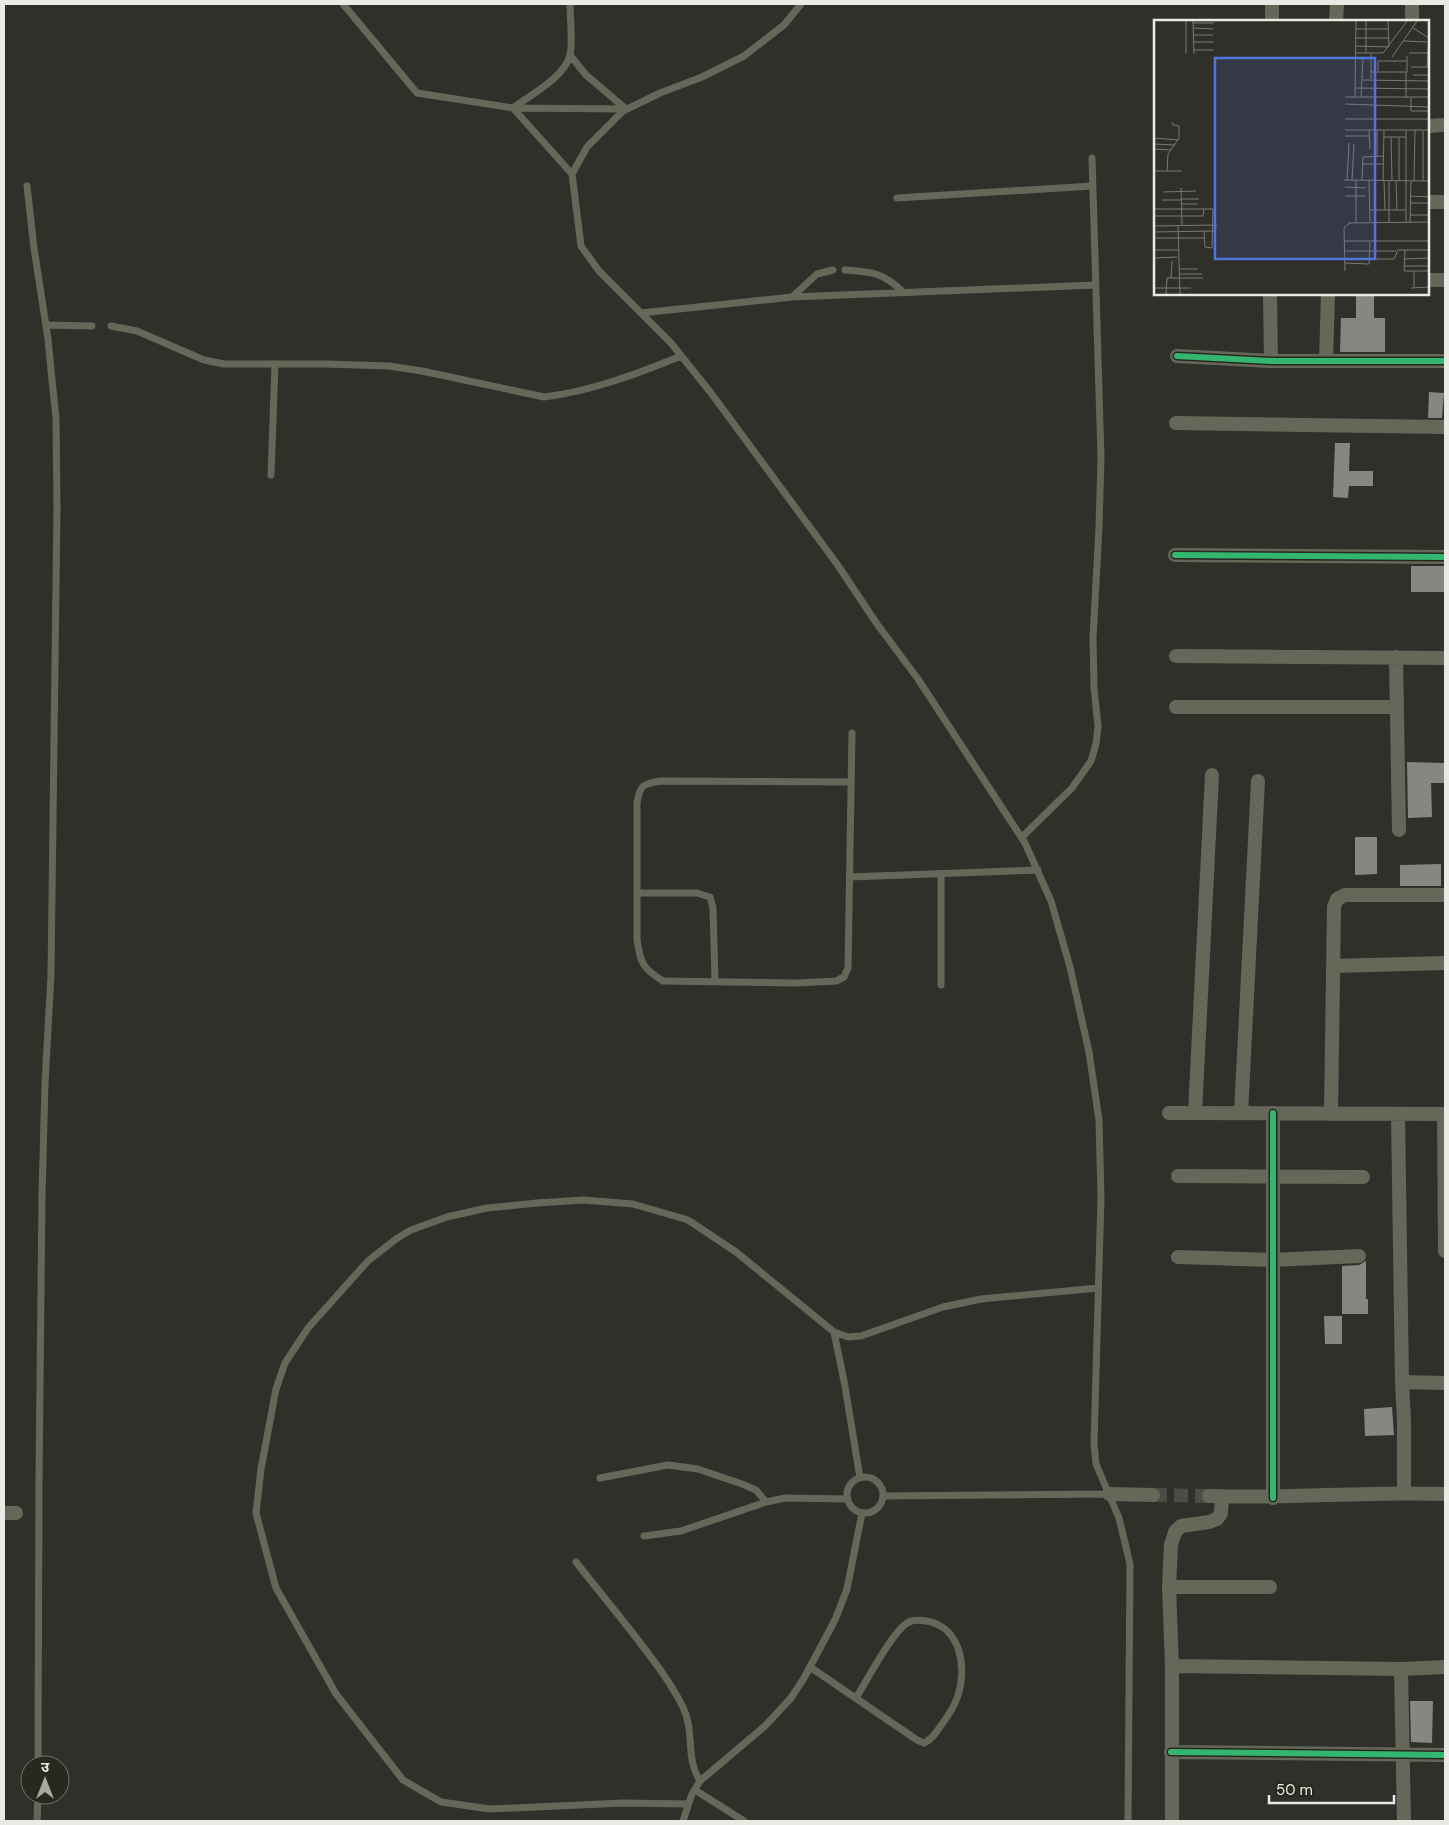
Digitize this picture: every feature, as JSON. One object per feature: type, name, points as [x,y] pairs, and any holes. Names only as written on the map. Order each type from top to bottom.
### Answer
[{"type":"street","points":[[1272,4],[1272,20]]},
{"type":"street","points":[[1336,20],[1337,4]]},
{"type":"street","points":[[1412,4],[1412,20]]},
{"type":"street","points":[[1429,126],[1445,125]]},
{"type":"street","points":[[1429,202],[1445,202]]},
{"type":"street","points":[[1429,280],[1445,280]]},
{"type":"street","points":[[1270,295],[1271,361]]},
{"type":"street","points":[[1326,360],[1328,295]]},
{"type":"street","points":[[1177,356],[1271,361],[1445,361]]},
{"type":"street","points":[[1176,423],[1445,428]]},
{"type":"street","points":[[1174,555],[1445,557]]},
{"type":"street","points":[[1176,656],[1445,658]]},
{"type":"street","points":[[1396,657],[1399,830]]},
{"type":"street","points":[[1176,707],[1397,707]]},
{"type":"street","points":[[1195,1113],[1212,775]]},
{"type":"street","points":[[1242,1113],[1258,781]]},
{"type":"street","points":[[1331,1114],[1334,907],[1338,899],[1345,895],[1445,895]]},
{"type":"street","points":[[1333,966],[1445,963]]},
{"type":"street","points":[[1169,1113],[1445,1114],[1445,1251]]},
{"type":"street","points":[[1272,1498],[1274,1113]]},
{"type":"street","points":[[1398,1114],[1404,1492]]},
{"type":"street","points":[[1178,1176],[1363,1177]]},
{"type":"street","points":[[1178,1257],[1273,1260],[1359,1256]]},
{"type":"street","points":[[1402,1382],[1445,1383]]},
{"type":"street","points":[[1172,1821],[1172,1666],[1169,1587],[1171,1545],[1174,1532],[1181,1526],[1210,1522],[1217,1518],[1221,1513],[1216,1496],[1272,1498],[1404,1492],[1445,1494]]},
{"type":"street","points":[[1109,1494],[1153,1495]]},
{"type":"street","points":[[1169,1587],[1270,1587]]},
{"type":"street","points":[[1172,1666],[1445,1667]]},
{"type":"street","points":[[1400,1668],[1404,1821]]},
{"type":"street","points":[[1171,1752],[1445,1755]]},
{"type":"lane","points":[[343,4],[417,93],[513,108],[626,109]]},
{"type":"lane","points":[[513,108],[554,78],[566,65],[570,55],[570,4]]},
{"type":"lane","points":[[572,174],[587,147],[626,109],[660,93],[702,78],[744,56],[784,25],[801,4]]},
{"type":"lane","points":[[570,55],[586,75],[626,109]]},
{"type":"lane","points":[[513,108],[572,174],[581,246],[599,270],[681,356],[837,564],[877,624],[918,678],[1022,837],[1051,901],[1070,967],[1089,1052],[1098,1110],[1101,1197],[1094,1444],[1096,1464],[1124,1536],[1130,1564],[1128,1821]]},
{"type":"lane","points":[[1022,837],[1072,788],[1091,761],[1096,744],[1098,726],[1094,688],[1093,638],[1101,458],[1092,158]]},
{"type":"lane","points":[[27,186],[46,325],[56,418],[57,508],[51,975],[44,1091],[38,1481],[38,1755]]},
{"type":"lane","points":[[896,198],[1093,186]]},
{"type":"lane","points":[[792,297],[817,274],[834,270]]},
{"type":"lane","points":[[845,270],[868,272],[883,276],[902,291]]},
{"type":"lane","points":[[641,313],[792,297],[902,291],[1095,285]]},
{"type":"lane","points":[[46,325],[92,326]]},
{"type":"lane","points":[[111,326],[137,331],[204,360],[224,364],[389,366],[422,371],[544,397],[606,384],[681,356]]},
{"type":"lane","points":[[271,475],[274,365]]},
{"type":"lane","points":[[851,782],[660,781],[645,784],[639,790],[637,803],[637,939],[639,959],[650,973],[663,981],[716,980],[798,983],[836,981],[844,977],[848,968],[852,733]]},
{"type":"lane","points":[[850,877],[1038,870]]},
{"type":"lane","points":[[941,874],[942,985]]},
{"type":"lane","points":[[637,893],[697,893],[710,897],[713,908],[716,980]]},
{"type":"lane","points":[[688,1804],[623,1803],[490,1808],[441,1802],[403,1780],[336,1694],[276,1588],[256,1513],[261,1468],[276,1389],[285,1363],[308,1328],[368,1260],[411,1230],[448,1217],[487,1208],[537,1202],[583,1200],[633,1204],[688,1220],[736,1252],[834,1332],[848,1337],[861,1336],[943,1307],[981,1299],[1098,1288]]},
{"type":"lane","points":[[834,1332],[846,1386],[860,1478]]},
{"type":"lane","points":[[600,1478],[668,1465],[698,1469],[756,1490],[766,1502]]},
{"type":"lane","points":[[860,1478],[873,1479],[882,1489],[883,1496],[879,1507],[868,1513],[862,1513],[851,1505],[848,1499],[850,1486],[860,1478]]},
{"type":"lane","points":[[883,1496],[1109,1494]]},
{"type":"lane","points":[[644,1536],[681,1531],[766,1502],[785,1498],[848,1499]]},
{"type":"lane","points":[[683,1821],[688,1804],[700,1781],[765,1726],[791,1698],[810,1667],[835,1620],[847,1589],[862,1513]]},
{"type":"lane","points":[[576,1562],[660,1667],[673,1687],[684,1711],[690,1734],[693,1770],[700,1781]]},
{"type":"lane","points":[[810,1667],[917,1740],[924,1743],[930,1740],[948,1716],[957,1698],[962,1678],[962,1661],[957,1644],[949,1632],[934,1622],[917,1620],[908,1622],[894,1637],[856,1698]]},
{"type":"lane","points":[[695,1790],[744,1821]]},
{"type":"lane","points":[[37,1821],[38,1805]]},
{"type":"building","points":[[1356,295],[1374,295],[1374,318],[1385,318],[1385,352],[1340,352],[1341,318],[1356,318]]},
{"type":"building","points":[[1429,392],[1444,393],[1442,418],[1428,418]]},
{"type":"building","points":[[1335,443],[1350,443],[1349,471],[1373,471],[1373,486],[1349,486],[1348,498],[1333,497]]},
{"type":"building","points":[[1411,566],[1445,566],[1445,592],[1411,592]]},
{"type":"building","points":[[1407,762],[1445,763],[1445,783],[1431,783],[1432,817],[1408,818]]},
{"type":"building","points":[[1355,837],[1377,837],[1377,874],[1355,875]]},
{"type":"building","points":[[1441,864],[1441,886],[1400,886],[1400,865]]},
{"type":"building","points":[[1366,1261],[1368,1314],[1342,1314],[1342,1266],[1359,1265]]},
{"type":"building","points":[[1324,1316],[1342,1316],[1342,1344],[1325,1344]]},
{"type":"building","points":[[1392,1407],[1394,1435],[1365,1436],[1364,1409]]},
{"type":"building","points":[[1410,1701],[1433,1701],[1432,1743],[1411,1742]]},
{"type":"tunnel","points":[[1153,1495],[1209,1496]]},
{"type":"cycle path","points":[[1177,356],[1271,361],[1445,361]]},
{"type":"cycle path","points":[[1175,555],[1445,557]]},
{"type":"cycle path","points":[[1273,1113],[1273,1498]]},
{"type":"cycle path","points":[[1171,1752],[1445,1755]]}]
